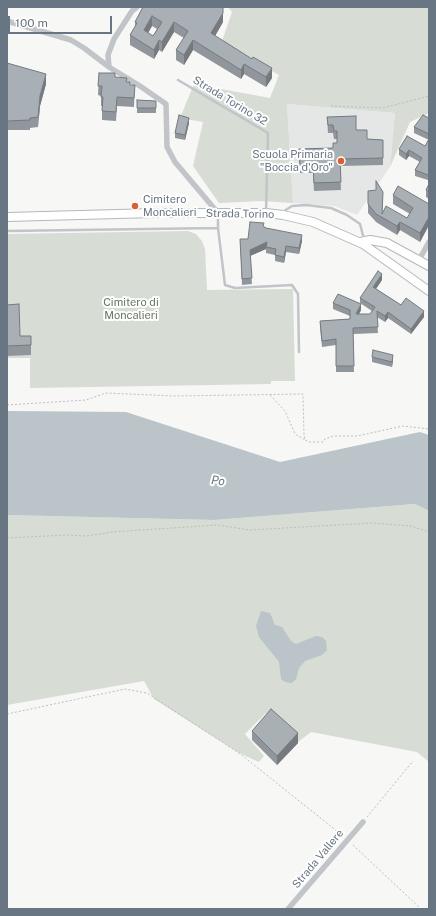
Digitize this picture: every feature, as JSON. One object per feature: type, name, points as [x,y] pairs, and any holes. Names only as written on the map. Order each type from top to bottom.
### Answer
[{"type":"main road","name":"Strada Torino","points":[[7,217],[218,213],[278,214],[312,222],[364,243],[429,291]]},
{"type":"main road","points":[[364,243],[379,241],[387,243],[429,266]]},
{"type":"street","points":[[109,67],[108,55],[114,39],[132,11],[137,7]]},
{"type":"street","points":[[7,21],[71,40],[166,104],[167,147],[175,162],[218,213]]},
{"type":"street","points":[[419,260],[429,242]]},
{"type":"street","name":"Strada Vallere","points":[[288,909],[363,822]]},
{"type":"lane","name":"Strada Torino 32","points":[[178,80],[268,133],[266,213]]},
{"type":"lane","points":[[278,214],[292,206],[306,205],[331,208],[347,215],[360,224],[364,243]]},
{"type":"lane","points":[[218,213],[218,228],[225,285],[235,288],[292,285],[298,294],[299,352]]},
{"type":"lane","points":[[7,231],[218,228]]},
{"type":"path","points":[[331,106],[383,108],[429,96]]},
{"type":"path","points":[[7,405],[86,400],[106,393],[174,396],[303,394],[305,440]]},
{"type":"path","points":[[270,394],[285,411],[295,434],[310,442],[322,442],[332,436],[357,436],[403,426],[429,429]]},
{"type":"path","points":[[7,538],[66,534],[87,536],[112,532],[217,525],[250,530],[372,523],[411,526],[429,532]]},
{"type":"path","points":[[7,714],[125,689],[147,693],[239,753],[347,839],[421,909]]},
{"type":"path","points":[[363,822],[413,762]]},
{"type":"shaded area","points":[[287,104],[395,113],[390,167],[357,215],[334,206],[293,203]]},
{"type":"green space","points":[[228,7],[429,7],[429,113],[410,122],[390,167],[395,113],[287,104],[293,203],[262,201],[219,203],[193,166],[203,122],[180,118],[194,84],[270,98],[279,75],[221,44],[232,12]]},
{"type":"green space","name":"Cimitero di Moncalieri","points":[[188,231],[196,234],[202,241],[205,249],[207,290],[293,289],[295,381],[271,381],[271,384],[30,388],[30,358],[7,358],[7,234]]},
{"type":"green space","points":[[415,504],[429,511],[429,762],[417,752],[311,732],[298,742],[266,713],[245,734],[264,756],[259,762],[239,753],[154,699],[144,681],[7,705],[7,515],[214,520]]},
{"type":"water","name":"Po","points":[[7,411],[126,412],[280,462],[420,432],[429,435],[429,511],[415,504],[214,520],[7,515]]},
{"type":"water","points":[[261,611],[270,613],[275,625],[282,627],[291,641],[296,644],[316,636],[322,637],[326,641],[327,650],[322,655],[305,661],[299,668],[296,679],[292,683],[285,682],[281,679],[279,662],[259,637],[256,626]]},
{"type":"building","points":[[143,7],[223,7],[223,13],[211,33],[252,59],[253,57],[272,68],[266,77],[244,64],[241,70],[193,40],[184,55],[176,50],[188,31],[174,22],[162,42],[159,40],[154,50],[130,35],[137,23],[135,22]],"holes":[[[152,16],[162,22],[153,36],[144,30]]]},
{"type":"building","points":[[7,63],[46,74],[40,96],[38,117],[30,118],[30,120],[7,121]]},
{"type":"building","points":[[99,73],[115,73],[115,77],[127,78],[126,82],[130,82],[130,85],[135,85],[134,98],[117,97],[116,112],[102,111],[103,97],[101,97],[102,86],[98,86]]},
{"type":"building","points":[[137,100],[156,101],[156,108],[137,108]]},
{"type":"building","points":[[179,115],[189,118],[185,135],[175,133]]},
{"type":"building","points":[[423,115],[429,118],[429,134],[414,127]]},
{"type":"building","name":"Scuola Primaria \"Boccia d'Oro\"","points":[[356,116],[356,130],[367,130],[367,139],[383,140],[383,158],[340,159],[341,182],[314,183],[313,165],[300,166],[299,149],[333,148],[333,143],[337,143],[337,131],[334,131],[333,125],[328,125],[327,117]]},
{"type":"building","points":[[407,136],[425,146],[429,139],[428,175],[415,170],[422,158],[409,150],[406,154],[399,149]]},
{"type":"building","points":[[376,181],[383,192],[382,214],[386,206],[407,218],[413,208],[393,195],[398,186],[429,204],[429,217],[420,233],[400,222],[397,226],[376,214],[368,204],[368,191],[376,190]]},
{"type":"building","points":[[429,184],[429,192],[426,190]]},
{"type":"building","points":[[250,222],[264,223],[263,226],[266,228],[302,235],[299,248],[286,246],[284,257],[275,255],[276,249],[266,247],[267,242],[250,250],[252,278],[242,279],[240,239],[248,239]]},
{"type":"building","points":[[378,271],[382,274],[373,287],[401,305],[406,298],[424,311],[411,329],[388,312],[385,316],[377,311],[378,327],[353,328],[354,366],[336,366],[336,339],[322,341],[320,321],[350,319],[350,310],[333,303],[338,294],[361,304],[356,314],[370,314],[375,307],[360,298]]},
{"type":"building","points":[[19,304],[20,336],[31,336],[31,345],[7,346],[7,305]]},
{"type":"building","points":[[373,350],[393,355],[392,362],[372,357]]},
{"type":"building","points":[[271,709],[298,733],[277,756],[252,731]]},
{"type":"place","name":"Scuola Primaria \"Boccia d'Oro\"","points":[[341,161]]},
{"type":"place","name":"Cimitero Moncalieri","points":[[135,206]]}]
